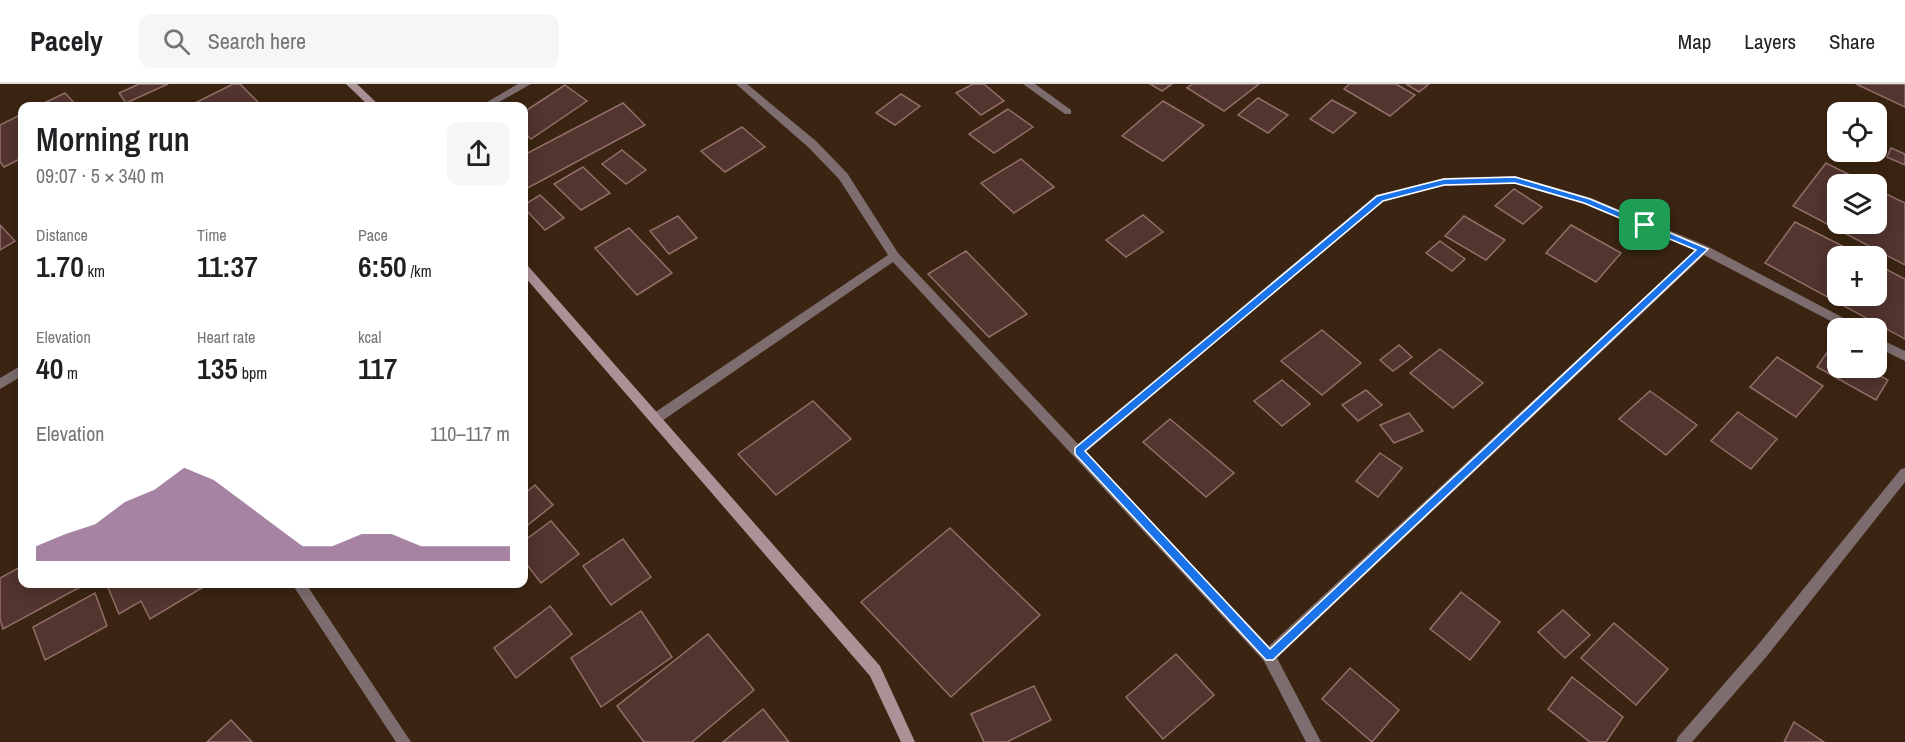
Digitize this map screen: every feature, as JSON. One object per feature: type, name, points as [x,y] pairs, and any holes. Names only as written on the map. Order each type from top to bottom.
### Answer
[{"type":"main road","points":[[351,84],[371,102]]},
{"type":"main road","points":[[528,274],[875,671],[908,742]]},
{"type":"street","points":[[492,102],[526,84]]},
{"type":"street","points":[[741,84],[812,144],[843,176],[894,256],[1269,657],[1314,742]]},
{"type":"street","points":[[1028,84],[1068,112]]},
{"type":"street","points":[[1078,451],[1380,198],[1444,182],[1515,180],[1587,201],[1703,249],[1834,318]]},
{"type":"street","points":[[1269,657],[1703,249]]},
{"type":"street","points":[[655,420],[894,256]]},
{"type":"street","points":[[1887,347],[1905,356]]},
{"type":"street","points":[[0,384],[18,373]]},
{"type":"street","points":[[1683,742],[1762,651],[1905,473]]},
{"type":"street","points":[[302,588],[404,742]]},
{"type":"building","points":[[139,84],[168,84],[128,102],[125,102],[119,93]]},
{"type":"building","points":[[233,84],[240,84],[258,102],[197,102]]},
{"type":"building","points":[[973,84],[984,84],[1004,101],[981,115],[956,93]]},
{"type":"building","points":[[1150,84],[1172,84],[1162,91]]},
{"type":"building","points":[[1192,84],[1259,84],[1224,111],[1187,88]]},
{"type":"building","points":[[1349,84],[1396,84],[1415,95],[1390,116],[1344,89]]},
{"type":"building","points":[[1406,84],[1429,84],[1419,92]]},
{"type":"building","points":[[1856,84],[1905,84],[1905,107]]},
{"type":"building","points":[[565,85],[587,101],[531,139],[528,136],[528,109]]},
{"type":"building","points":[[65,93],[73,102],[46,102]]},
{"type":"building","points":[[901,94],[920,106],[895,125],[876,113]]},
{"type":"building","points":[[1258,98],[1288,115],[1268,133],[1238,115]]},
{"type":"building","points":[[1332,100],[1356,113],[1333,133],[1310,119]]},
{"type":"building","points":[[1163,101],[1204,125],[1163,161],[1122,136]]},
{"type":"building","points":[[623,103],[645,125],[528,188],[528,153]]},
{"type":"building","points":[[1008,109],[1033,127],[994,153],[969,134]]},
{"type":"building","points":[[18,116],[18,160],[4,167],[0,162],[0,125]]},
{"type":"building","points":[[742,127],[765,147],[725,172],[701,151]]},
{"type":"building","points":[[1891,148],[1905,154],[1905,165],[1887,157]]},
{"type":"building","points":[[622,150],[646,170],[626,184],[602,164]]},
{"type":"building","points":[[1021,159],[1054,187],[1014,213],[981,183]]},
{"type":"building","points":[[1826,163],[1848,174],[1827,174],[1827,224],[1793,206]]},
{"type":"building","points":[[583,167],[610,193],[581,210],[554,184]]},
{"type":"building","points":[[1514,189],[1542,207],[1523,224],[1495,206]]},
{"type":"building","points":[[1887,194],[1905,203],[1905,265],[1887,256],[1887,246],[1869,246],[1846,234],[1887,234]]},
{"type":"building","points":[[540,195],[564,218],[545,230],[528,212],[528,202]]},
{"type":"building","points":[[1143,215],[1163,232],[1126,257],[1106,240]]},
{"type":"building","points":[[678,216],[697,238],[669,254],[650,231]]},
{"type":"building","points":[[1464,216],[1505,240],[1486,260],[1445,236]]},
{"type":"building","points":[[1795,222],[1842,246],[1827,246],[1827,297],[1765,263]]},
{"type":"building","points":[[0,225],[15,241],[0,250]]},
{"type":"building","points":[[1571,225],[1621,253],[1596,282],[1546,253]]},
{"type":"building","points":[[629,228],[672,273],[637,295],[595,248]]},
{"type":"building","points":[[1440,241],[1465,259],[1452,271],[1426,253]]},
{"type":"building","points":[[966,251],[1027,314],[989,337],[928,274]]},
{"type":"building","points":[[1887,270],[1905,279],[1905,339],[1887,329],[1887,318],[1866,318],[1844,306],[1887,306]]},
{"type":"building","points":[[1322,330],[1361,363],[1322,395],[1281,361]]},
{"type":"building","points":[[1399,345],[1412,357],[1393,371],[1380,360]]},
{"type":"building","points":[[1440,349],[1483,383],[1453,408],[1410,373]]},
{"type":"building","points":[[1827,352],[1827,373],[1817,367]]},
{"type":"building","points":[[1777,357],[1823,386],[1796,417],[1750,387]]},
{"type":"building","points":[[1837,378],[1884,378],[1888,380],[1876,400]]},
{"type":"building","points":[[1282,380],[1310,404],[1282,426],[1254,401]]},
{"type":"building","points":[[1366,390],[1382,405],[1358,421],[1342,405]]},
{"type":"building","points":[[1650,391],[1697,425],[1666,455],[1619,419]]},
{"type":"building","points":[[813,401],[851,439],[776,495],[738,454]]},
{"type":"building","points":[[1738,412],[1777,439],[1751,469],[1711,441]]},
{"type":"building","points":[[1409,413],[1423,431],[1394,443],[1380,425]]},
{"type":"building","points":[[1170,419],[1234,473],[1206,497],[1143,442]]},
{"type":"building","points":[[1380,453],[1402,468],[1378,497],[1356,481]]},
{"type":"building","points":[[535,485],[553,505],[528,525],[528,491]]},
{"type":"building","points":[[551,521],[579,554],[541,583],[528,566],[528,538]]},
{"type":"building","points":[[950,528],[1040,615],[951,697],[861,602]]},
{"type":"building","points":[[623,539],[651,577],[611,605],[583,566]]},
{"type":"building","points":[[18,568],[18,588],[78,588],[3,629],[0,619],[0,578]]},
{"type":"building","points":[[108,588],[202,588],[150,619],[141,601],[119,614]]},
{"type":"building","points":[[1461,592],[1500,622],[1470,660],[1430,629]]},
{"type":"building","points":[[95,593],[107,626],[45,660],[33,627]]},
{"type":"building","points":[[550,606],[572,634],[516,678],[494,648]]},
{"type":"building","points":[[1563,610],[1590,635],[1565,658],[1538,632]]},
{"type":"building","points":[[641,611],[672,657],[601,707],[571,658]]},
{"type":"building","points":[[1614,623],[1668,669],[1636,705],[1581,658]]},
{"type":"building","points":[[708,634],[754,690],[692,742],[644,742],[617,706]]},
{"type":"building","points":[[1176,654],[1214,695],[1163,739],[1126,697]]},
{"type":"building","points":[[1350,668],[1399,710],[1372,742],[1322,699]]},
{"type":"building","points":[[1572,677],[1623,717],[1606,742],[1590,742],[1548,709]]},
{"type":"building","points":[[1034,686],[1051,720],[1007,742],[984,742],[971,714]]},
{"type":"building","points":[[763,709],[789,742],[723,742]]},
{"type":"building","points":[[231,720],[252,742],[207,742]]},
{"type":"building","points":[[1794,722],[1824,742],[1784,742]]},
{"type":"route","points":[[1515,180],[1587,201],[1645,225],[1703,249],[1269,657],[1078,451],[1380,198],[1444,182],[1515,180]]}]
